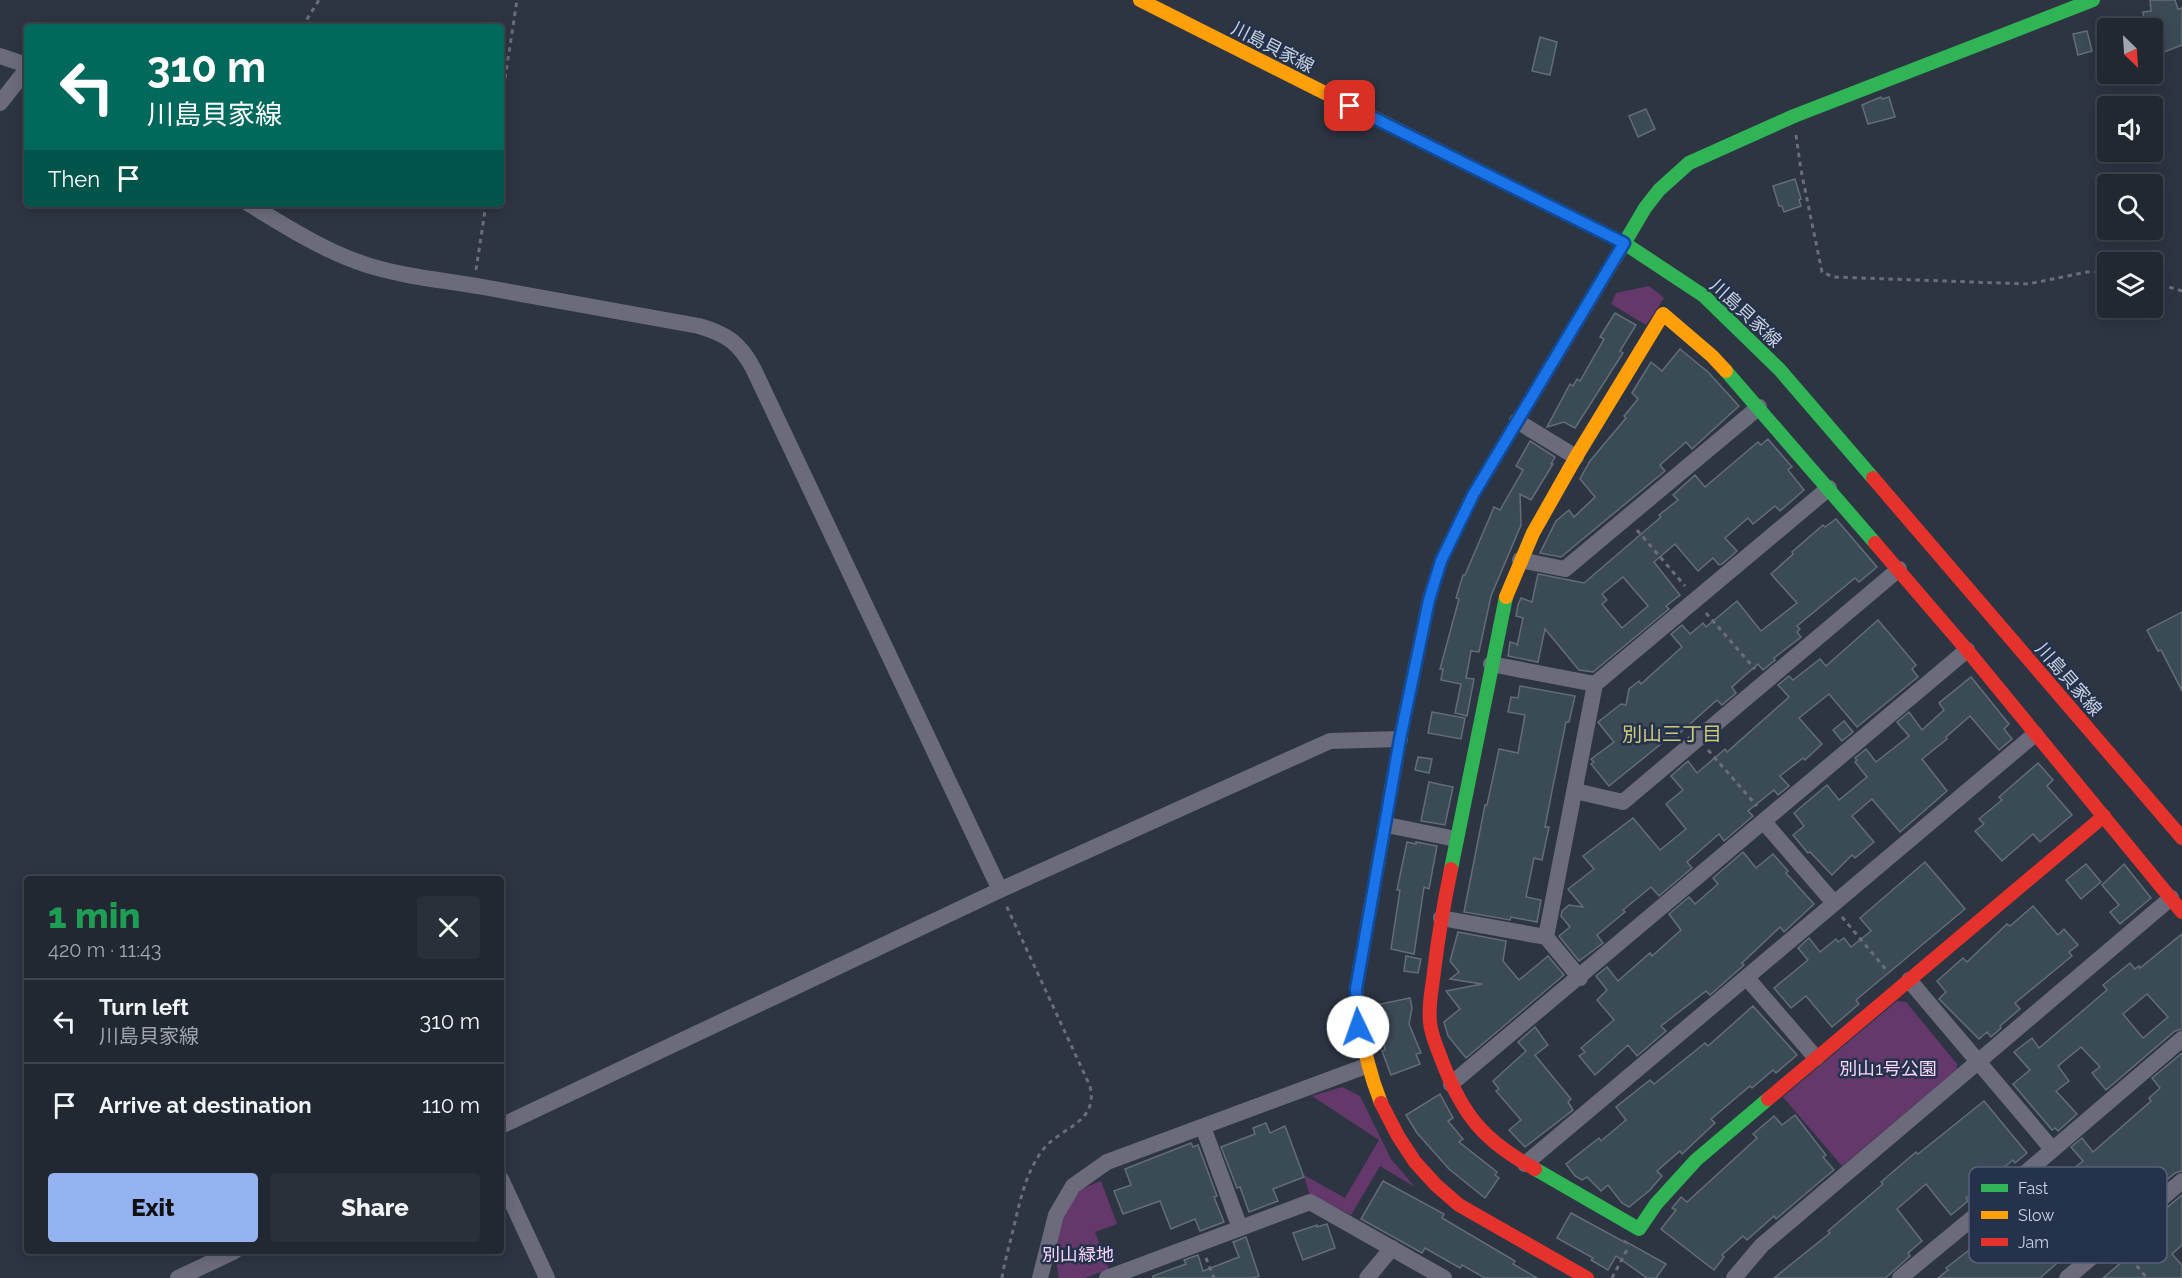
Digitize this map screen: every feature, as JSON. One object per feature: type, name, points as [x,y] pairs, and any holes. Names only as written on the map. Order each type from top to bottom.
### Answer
[{"type":"street","name":"川島貝家線","points":[[1140,0],[1624,243],[1704,296],[1780,370],[2182,838]]},
{"type":"street","points":[[1587,1278],[1470,1212],[1435,1184],[1401,1142],[1373,1085],[1366,1066],[1358,1027],[1356,989],[1387,825],[1400,739],[1429,600],[1441,561],[1473,495],[1645,208],[1659,190],[1689,163],[1794,116],[2093,0]]},
{"type":"street","points":[[0,56],[24,66]]},
{"type":"street","points":[[0,102],[24,71]]},
{"type":"street","points":[[254,207],[337,254],[367,265],[430,280],[699,326],[727,337],[736,344],[753,368],[1000,890]]},
{"type":"street","points":[[2104,816],[1696,1160],[1656,1204],[1639,1229],[1525,1164],[1496,1144],[1467,1114],[1451,1084],[1435,1042],[1430,1023],[1433,964],[1455,839],[1504,601],[1533,533],[1576,457],[1663,314],[1712,356],[1759,407],[1899,569],[2104,816],[2182,912]]},
{"type":"street","points":[[1520,560],[1565,569],[1759,407]]},
{"type":"street","points":[[1517,421],[1576,457]]},
{"type":"street","points":[[1546,937],[1595,684],[1828,488]]},
{"type":"street","points":[[1575,791],[1623,802],[1899,569]]},
{"type":"street","points":[[1451,1084],[1967,651]]},
{"type":"street","points":[[1491,664],[1595,684]]},
{"type":"street","points":[[1525,1164],[2035,734]]},
{"type":"street","points":[[504,1125],[1000,890],[1330,741],[1400,739]]},
{"type":"street","points":[[1766,820],[1833,904]]},
{"type":"street","points":[[1387,825],[1455,839]]},
{"type":"street","points":[[1734,1278],[1762,1245],[2170,898]]},
{"type":"street","points":[[1441,918],[1546,937],[1580,978]]},
{"type":"street","points":[[1747,978],[1816,1058]]},
{"type":"street","points":[[1905,984],[1978,1063],[2048,1153]]},
{"type":"street","points":[[2031,1167],[2182,1039]]},
{"type":"street","points":[[1040,1278],[1056,1215],[1073,1186],[1107,1162],[1366,1066]]},
{"type":"street","points":[[1203,1127],[1240,1228]]},
{"type":"street","points":[[2167,1194],[2182,1181]]},
{"type":"street","points":[[504,1185],[547,1278]]},
{"type":"street","points":[[1107,1278],[1310,1202],[1444,1278]]},
{"type":"street","points":[[1900,1278],[1969,1220]]},
{"type":"street","points":[[1367,1278],[1392,1248]]},
{"type":"street","points":[[178,1278],[229,1254]]},
{"type":"street","points":[[2067,1278],[2085,1263]]},
{"type":"path","points":[[304,24],[319,0]]},
{"type":"path","points":[[504,85],[517,0]]},
{"type":"path","points":[[1794,116],[1801,170],[1822,272],[1833,277],[2028,284],[2097,272]]},
{"type":"path","points":[[474,286],[486,207]]},
{"type":"path","points":[[2163,285],[2182,291]]},
{"type":"path","points":[[1626,518],[1766,681]]},
{"type":"path","points":[[1699,738],[1766,820]]},
{"type":"path","points":[[1000,890],[1090,1086],[1092,1095],[1091,1104],[1081,1120],[1043,1150],[1025,1181],[1002,1278]]},
{"type":"path","points":[[1833,904],[1905,984]]},
{"type":"path","points":[[2048,1153],[2059,1167]]},
{"type":"path","points":[[1612,1278],[1639,1229]]},
{"type":"path","points":[[2134,1263],[2147,1278]]},
{"type":"green space","points":[[1649,286],[1664,298],[1646,325],[1611,304],[1616,293]]},
{"type":"green space","name":"別山1号公園","points":[[1897,1001],[1906,1002],[1957,1064],[1957,1069],[1842,1166],[1783,1097]]},
{"type":"green space","points":[[1342,1087],[1360,1096],[1391,1159],[1415,1187],[1380,1166],[1351,1215],[1309,1193],[1304,1175],[1345,1198],[1379,1140],[1312,1096]]},
{"type":"green space","name":"別山緑地","points":[[1101,1181],[1117,1224],[1095,1232],[1109,1269],[1085,1278],[1059,1278],[1054,1249],[1065,1214],[1075,1196],[1082,1189]]},
{"type":"building","points":[[2150,0],[2175,0],[2178,9],[2182,8],[2182,45],[2163,53],[2163,18],[2144,18],[2143,12],[2151,11]]},
{"type":"building","points":[[2087,31],[2092,51],[2078,55],[2073,34]]},
{"type":"building","points":[[1540,37],[1557,42],[1550,75],[1532,71]]},
{"type":"building","points":[[1881,97],[1882,99],[1889,97],[1895,117],[1868,124],[1862,105]]},
{"type":"building","points":[[1646,109],[1655,129],[1638,137],[1629,116]]},
{"type":"building","points":[[1795,179],[1801,206],[1784,212],[1782,206],[1779,206],[1773,186]]},
{"type":"building","points":[[1615,313],[1636,325],[1620,351],[1623,353],[1575,428],[1564,422],[1547,427],[1570,384],[1573,386],[1577,379],[1580,381],[1604,339],[1600,337]]},
{"type":"building","points":[[1680,349],[1708,372],[1739,406],[1692,449],[1686,442],[1660,465],[1665,471],[1561,557],[1540,553],[1556,521],[1569,510],[1574,517],[1595,497],[1580,479],[1590,461],[1626,418],[1624,416],[1638,399],[1632,393],[1651,362],[1662,371]]},
{"type":"building","points":[[1768,439],[1792,467],[1788,470],[1804,490],[1780,511],[1775,506],[1753,524],[1748,518],[1725,538],[1737,551],[1722,564],[1719,565],[1713,558],[1698,571],[1675,544],[1654,562],[1680,595],[1666,606],[1669,609],[1593,672],[1579,670],[1545,629],[1538,662],[1508,656],[1510,642],[1517,646],[1523,618],[1516,616],[1518,605],[1521,598],[1532,602],[1538,574],[1584,583],[1661,517],[1659,515],[1678,500],[1673,495],[1695,475],[1705,487],[1758,442],[1761,445]],"holes":[[[1623,577],[1648,606],[1622,628],[1602,604],[1607,600],[1602,594]]]},
{"type":"building","points":[[1530,441],[1555,457],[1531,500],[1520,494],[1521,525],[1491,596],[1479,652],[1471,651],[1466,678],[1474,679],[1467,716],[1455,713],[1461,684],[1441,680],[1443,669],[1440,669],[1459,599],[1456,598],[1463,575],[1465,575],[1494,507],[1500,510],[1523,470],[1516,466]]},
{"type":"building","points":[[1836,519],[1877,567],[1859,582],[1855,578],[1797,626],[1800,629],[1797,632],[1801,637],[1774,658],[1775,660],[1763,670],[1758,664],[1732,687],[1736,693],[1722,705],[1717,700],[1674,738],[1672,735],[1609,786],[1591,764],[1594,762],[1591,759],[1614,742],[1598,722],[1621,704],[1626,705],[1629,689],[1639,681],[1641,684],[1682,647],[1671,634],[1682,625],[1690,634],[1703,623],[1706,627],[1737,601],[1761,631],[1797,603],[1771,574],[1823,525],[1825,527]]},
{"type":"building","points":[[2182,612],[2182,691],[2161,650],[2158,651],[2147,630]]},
{"type":"building","points":[[1878,620],[1916,665],[1912,669],[1918,677],[1857,727],[1829,694],[1799,718],[1822,744],[1805,760],[1803,758],[1780,776],[1789,786],[1778,795],[1774,790],[1748,811],[1753,816],[1724,841],[1719,834],[1687,862],[1692,868],[1659,896],[1651,887],[1623,910],[1625,912],[1597,935],[1603,943],[1579,961],[1559,936],[1570,927],[1561,916],[1562,911],[1569,905],[1583,907],[1568,889],[1594,869],[1583,856],[1633,818],[1660,850],[1686,829],[1666,804],[1683,790],[1671,776],[1688,761],[1697,773],[1725,749],[1727,752],[1789,697],[1778,685],[1789,676],[1793,680],[1820,659],[1826,666]]},
{"type":"building","points":[[1971,677],[2009,724],[2004,729],[2012,739],[1999,750],[1970,716],[1922,759],[1947,791],[1900,832],[1872,799],[1852,816],[1874,842],[1855,858],[1852,855],[1832,875],[1810,852],[1808,853],[1793,835],[1804,826],[1794,813],[1827,785],[1839,800],[1867,777],[1855,762],[1857,760],[1855,758],[1866,749],[1876,762],[1909,736],[1897,722],[1909,712],[1922,730],[1944,710],[1939,703]]},
{"type":"building","points":[[1520,686],[1575,696],[1569,722],[1566,722],[1553,786],[1545,827],[1549,827],[1542,860],[1534,858],[1526,897],[1541,900],[1537,922],[1464,912],[1485,805],[1487,805],[1499,749],[1518,753],[1525,715],[1508,712],[1511,697],[1518,698]]},
{"type":"building","points":[[1432,712],[1465,718],[1461,739],[1428,733]]},
{"type":"building","points":[[1844,721],[1853,732],[1842,741],[1833,730]]},
{"type":"building","points":[[1418,757],[1432,759],[1429,773],[1415,770]]},
{"type":"building","points":[[2038,763],[2053,780],[2047,786],[2072,815],[2040,842],[2033,834],[2002,861],[1975,831],[1984,824],[1979,819],[2002,800],[1999,797]]},
{"type":"building","points":[[1429,782],[1453,787],[1445,825],[1421,821]]},
{"type":"building","points":[[1407,842],[1437,846],[1429,889],[1424,887],[1414,954],[1391,949],[1400,890],[1397,890]]},
{"type":"building","points":[[1743,852],[1756,868],[1773,854],[1788,871],[1786,873],[1814,904],[1784,932],[1780,927],[1742,963],[1744,965],[1710,995],[1706,991],[1661,1026],[1666,1031],[1637,1056],[1628,1045],[1595,1075],[1579,1056],[1585,1052],[1581,1048],[1614,1020],[1597,1000],[1607,990],[1596,976],[1607,967],[1618,981],[1650,953],[1652,956],[1681,930],[1669,914],[1689,897],[1695,904],[1718,884],[1713,878]]},
{"type":"building","points":[[1925,862],[1965,909],[1856,1000],[1859,1004],[1832,1027],[1806,996],[1791,1008],[1774,988],[1808,960],[1798,948],[1809,938],[1820,952],[1836,939],[1838,942],[1844,938],[1851,947],[1871,931],[1860,918]]},
{"type":"building","points":[[2086,864],[2101,882],[2081,899],[2066,880]]},
{"type":"building","points":[[2124,864],[2151,898],[2120,924],[2110,912],[2119,905],[2102,885]]},
{"type":"building","points":[[2033,906],[2058,935],[2064,929],[2078,945],[2069,952],[2072,956],[2015,1003],[2020,1009],[2000,1026],[2001,1028],[1991,1037],[1987,1032],[1979,1039],[1939,999],[1946,992],[1937,981],[1963,958],[1967,962],[2007,924],[2010,926]]},
{"type":"building","points":[[1458,932],[1506,941],[1503,961],[1519,980],[1548,956],[1564,975],[1466,1058],[1448,1036],[1444,1022],[1460,1009],[1446,991],[1482,984],[1450,979],[1459,972],[1450,961]]},
{"type":"building","points":[[2182,934],[2182,1029],[2175,1031],[2106,1090],[2092,1073],[2100,1067],[2081,1047],[2058,1066],[2069,1081],[2056,1091],[2077,1114],[2058,1131],[2055,1128],[2052,1130],[2013,1084],[2030,1070],[2014,1052],[2032,1038],[2039,1048],[2107,990],[2103,985],[2130,963],[2135,969],[2139,966],[2140,968]],"holes":[[[2147,994],[2168,1017],[2143,1038],[2123,1014]]]},
{"type":"building","points":[[1406,956],[1421,959],[1418,973],[1404,971]]},
{"type":"building","points":[[1410,998],[1412,1008],[1409,1024],[1421,1053],[1416,1054],[1420,1064],[1391,1075],[1382,1051],[1385,1050],[1376,1005]]},
{"type":"building","points":[[1753,1006],[1797,1055],[1776,1073],[1773,1070],[1752,1088],[1750,1086],[1711,1119],[1715,1123],[1682,1154],[1680,1151],[1657,1171],[1662,1176],[1650,1190],[1629,1207],[1622,1203],[1608,1185],[1601,1191],[1587,1177],[1582,1180],[1575,1176],[1566,1164],[1599,1138],[1601,1141],[1626,1120],[1616,1107],[1650,1080],[1654,1084],[1705,1043],[1708,1046]]},
{"type":"building","points":[[1535,1027],[1548,1045],[1535,1055],[1571,1099],[1568,1102],[1573,1110],[1525,1147],[1509,1130],[1521,1120],[1496,1091],[1499,1089],[1493,1081],[1526,1051],[1518,1042]]},
{"type":"building","points":[[2182,1053],[2182,1171],[2167,1180],[2167,1167],[2076,1167],[2083,1161],[2071,1147],[2082,1138],[2093,1152],[2151,1101],[2149,1098],[2160,1088],[2152,1078]]},
{"type":"building","points":[[1440,1094],[1453,1118],[1448,1121],[1463,1139],[1459,1142],[1497,1172],[1495,1175],[1499,1178],[1485,1198],[1449,1169],[1417,1133],[1406,1115]]},
{"type":"building","points":[[1984,1101],[2027,1153],[2015,1163],[2013,1160],[2004,1167],[1969,1167],[1969,1196],[1966,1198],[1968,1201],[1951,1215],[1926,1184],[1897,1209],[1922,1241],[1908,1253],[1910,1256],[1885,1278],[1774,1278],[1830,1233],[1828,1231],[1883,1184],[1881,1182],[1916,1152],[1918,1154]]},
{"type":"building","points":[[1795,1115],[1826,1155],[1823,1157],[1834,1170],[1776,1219],[1774,1216],[1747,1240],[1743,1236],[1722,1255],[1724,1257],[1714,1270],[1661,1229],[1676,1210],[1672,1208],[1681,1197],[1687,1202],[1757,1138],[1753,1134],[1774,1116],[1782,1125]]},
{"type":"building","points":[[1266,1123],[1270,1133],[1285,1126],[1304,1177],[1273,1189],[1278,1201],[1249,1212],[1221,1147],[1255,1134],[1253,1128]]},
{"type":"building","points":[[1191,1143],[1193,1147],[1198,1145],[1224,1222],[1200,1231],[1195,1219],[1171,1229],[1160,1201],[1123,1214],[1114,1191],[1131,1185],[1125,1169]]},
{"type":"building","points":[[1383,1181],[1444,1214],[1442,1218],[1515,1261],[1513,1264],[1537,1278],[1485,1278],[1462,1265],[1460,1268],[1425,1248],[1422,1253],[1361,1219]]},
{"type":"building","points":[[2182,1195],[2182,1245],[2172,1254],[2182,1265],[2182,1278],[2103,1278],[2120,1263],[2167,1263],[2167,1208]]},
{"type":"building","points":[[1571,1213],[1666,1264],[1656,1278],[1647,1278],[1616,1256],[1608,1270],[1591,1260],[1593,1258],[1557,1238]]},
{"type":"building","points":[[1327,1224],[1335,1248],[1303,1260],[1293,1233]]},
{"type":"building","points":[[1246,1237],[1259,1276],[1253,1278],[1153,1278],[1153,1276],[1186,1264],[1184,1260],[1198,1255],[1203,1271],[1239,1257],[1233,1242]]},
{"type":"building","points":[[1969,1250],[1969,1263],[2057,1263],[2040,1278],[1938,1278],[1948,1270],[1946,1268]]},
{"type":"traffic: fast","points":[[1615,259],[1645,208],[1659,190],[1689,163],[1794,116],[2093,0]]},
{"type":"traffic: fast","points":[[1496,179],[1624,243],[1704,296],[1780,370],[1873,478]]},
{"type":"traffic: fast","points":[[1726,371],[1875,543]]},
{"type":"traffic: fast","points":[[1451,869],[1506,597]]},
{"type":"traffic: fast","points":[[1535,1169],[1639,1229],[1656,1204],[1696,1160],[1768,1099]]},
{"type":"traffic: slow","points":[[1140,0],[1496,179]]},
{"type":"traffic: slow","points":[[1506,597],[1533,533],[1576,457],[1663,314],[1726,371]]},
{"type":"traffic: slow","points":[[1381,1103],[1364,1047],[1356,989],[1400,739],[1417,657]]},
{"type":"traffic: jam","points":[[1417,657],[1429,599],[1441,561],[1473,495],[1615,259]]},
{"type":"traffic: jam","points":[[1873,478],[2182,838]]},
{"type":"traffic: jam","points":[[1875,543],[1967,650],[2182,912]]},
{"type":"traffic: jam","points":[[1768,1099],[2104,816]]},
{"type":"traffic: jam","points":[[1451,869],[1430,997],[1432,1032],[1450,1080],[1467,1112],[1477,1125],[1502,1148],[1535,1169]]},
{"type":"traffic: jam","points":[[1381,1103],[1415,1162],[1459,1205],[1587,1278]]},
{"type":"district","name":"別山三丁目","points":[[1672,734]]},
{"type":"route","points":[[1350,106],[1624,243],[1473,495],[1441,561],[1429,600],[1400,739],[1387,825],[1356,989],[1358,1027]]}]
